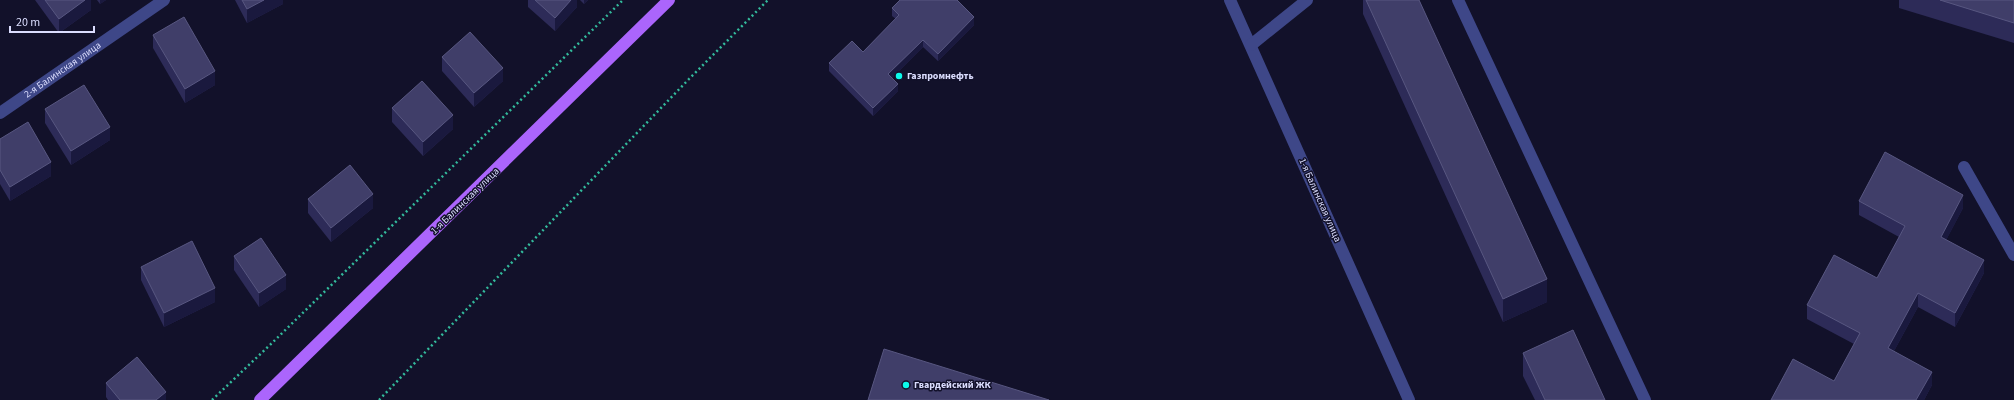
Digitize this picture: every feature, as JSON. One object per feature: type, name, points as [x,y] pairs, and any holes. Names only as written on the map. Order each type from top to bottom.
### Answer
[{"type":"main road","name":"1-я Балинская улица","points":[[260,400],[669,0]]},
{"type":"street","name":"2-я Балинская улица","points":[[0,113],[164,0]]},
{"type":"street","name":"1-я Балинская улица","points":[[1230,0],[1409,400]]},
{"type":"street","points":[[1250,45],[1307,0]]},
{"type":"street","points":[[1458,0],[1645,400]]},
{"type":"street","points":[[1964,168],[2014,255]]},
{"type":"path","points":[[212,400],[623,0]]},
{"type":"path","points":[[379,400],[678,90],[768,0]]},
{"type":"building","points":[[45,0],[85,0],[59,19]]},
{"type":"building","points":[[242,0],[264,0],[247,9]]},
{"type":"building","points":[[535,0],[571,0],[555,18]]},
{"type":"building","points":[[900,0],[957,0],[974,17],[938,54],[923,40],[888,74],[898,84],[873,108],[829,63],[852,41],[863,52],[899,15],[892,8]]},
{"type":"building","points":[[1366,0],[1419,0],[1547,279],[1503,299]]},
{"type":"building","points":[[1940,0],[2014,0],[2014,23]]},
{"type":"building","points":[[184,17],[215,71],[185,89],[153,35]]},
{"type":"building","points":[[470,32],[503,68],[474,93],[442,57]]},
{"type":"building","points":[[422,81],[453,115],[423,142],[392,108]]},
{"type":"building","points":[[84,85],[110,127],[71,151],[45,109]]},
{"type":"building","points":[[28,122],[51,162],[10,187],[0,170],[0,139]]},
{"type":"building","points":[[1885,152],[1963,195],[1941,237],[1984,260],[1955,313],[1918,293],[1888,348],[1932,372],[1916,400],[1771,400],[1793,359],[1834,381],[1860,333],[1807,305],[1834,255],[1877,278],[1905,226],[1859,201]]},
{"type":"building","points":[[350,165],[373,194],[331,228],[308,199]]},
{"type":"building","points":[[261,238],[286,275],[259,293],[234,256]]},
{"type":"building","points":[[192,241],[215,288],[164,313],[141,267]]},
{"type":"building","points":[[1573,330],[1605,400],[1545,400],[1523,353]]},
{"type":"building","points":[[884,349],[1049,400],[868,400]]},
{"type":"building","points":[[137,357],[166,392],[156,400],[120,400],[106,383]]},
{"type":"place","name":"Газпромнефть","points":[[899,76]]},
{"type":"place","name":"Гвардейский ЖК","points":[[906,385]]}]
